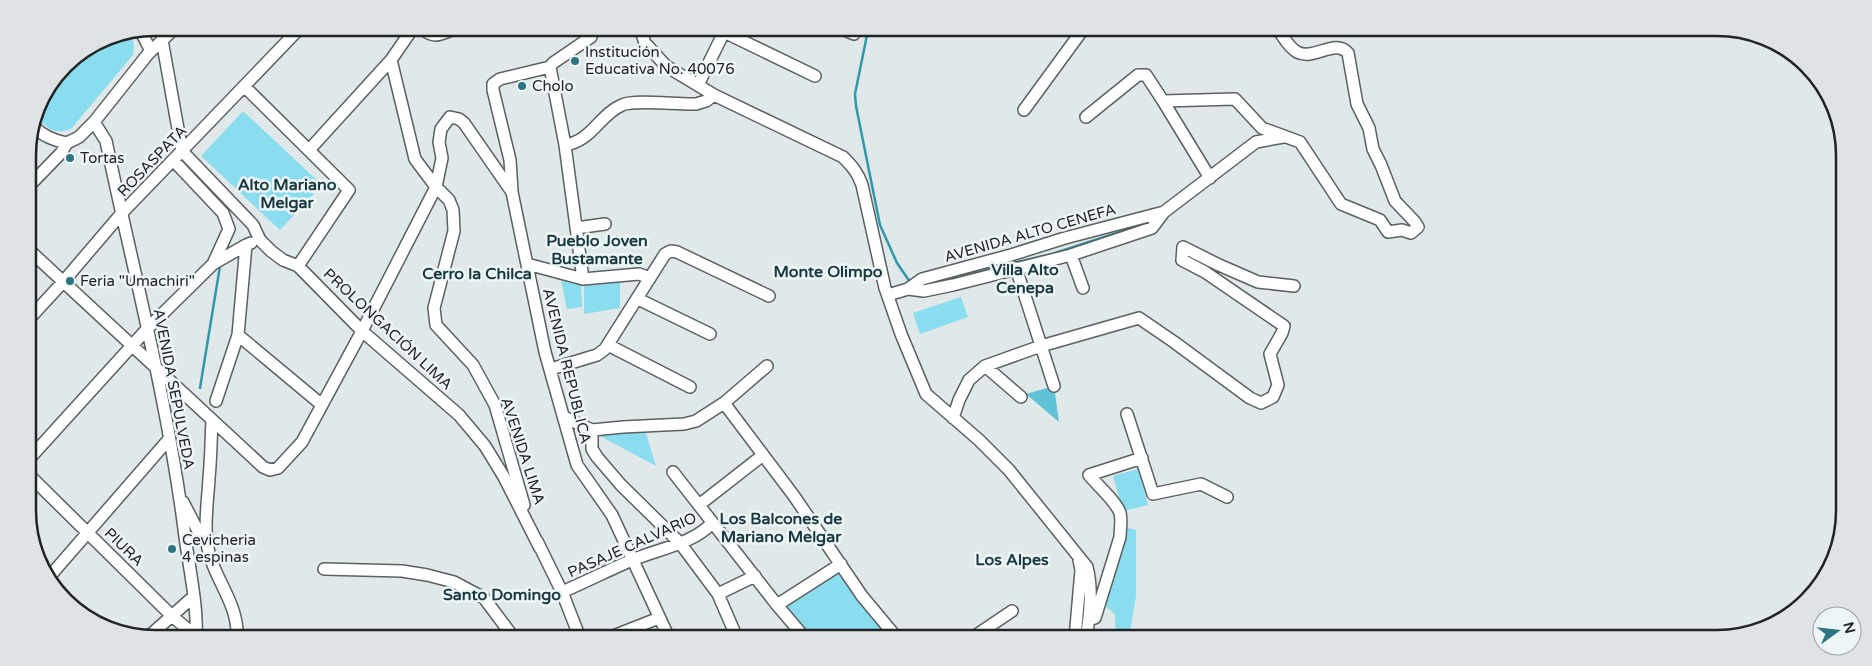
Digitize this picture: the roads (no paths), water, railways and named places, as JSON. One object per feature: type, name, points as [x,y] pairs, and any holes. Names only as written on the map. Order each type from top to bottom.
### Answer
[{"type":"street","points":[[37,178],[67,143],[79,137],[94,122],[151,51],[166,36]]},
{"type":"street","name":"ROSASPATA","points":[[37,311],[122,214],[292,36]]},
{"type":"street","points":[[309,150],[391,60],[408,36]]},
{"type":"street","points":[[643,36],[646,43],[666,66],[714,95],[843,157],[852,165],[862,185],[882,278],[901,334],[926,394],[979,440],[1009,470],[1087,567],[1090,578],[1090,619],[1088,629]]},
{"type":"street","points":[[698,85],[722,36]]},
{"type":"street","points":[[737,36],[815,76]]},
{"type":"street","points":[[1024,110],[1078,36]]},
{"type":"street","points":[[1163,101],[1234,99],[1262,128],[1300,142],[1341,204],[1380,220],[1388,232],[1402,230],[1411,233],[1418,228],[1415,222],[1394,201],[1373,149],[1369,128],[1357,104],[1348,53],[1344,48],[1338,47],[1310,55],[1298,52],[1291,47],[1283,36]]},
{"type":"street","points":[[144,37],[151,51]]},
{"type":"street","points":[[512,192],[510,160],[493,90],[494,84],[500,79],[550,67],[553,63],[592,37]]},
{"type":"street","points":[[162,40],[182,151]]},
{"type":"street","name":"AVENIDA LIMA","points":[[391,60],[415,159],[436,187],[449,200],[455,220],[454,231],[434,308],[436,325],[473,365],[495,404],[522,500],[540,548],[562,592],[577,630]]},
{"type":"street","points":[[550,67],[566,145],[583,279]]},
{"type":"street","points":[[1086,117],[1138,74],[1146,75],[1210,178]]},
{"type":"street","points":[[244,86],[349,190],[298,266]]},
{"type":"street","points":[[566,145],[580,142],[615,109],[626,104],[696,104],[706,101],[714,95]]},
{"type":"street","name":"AVENIDA REPUBLICA","points":[[436,187],[442,158],[439,142],[441,129],[450,117],[459,119],[464,123],[512,192],[537,316],[577,465],[612,515],[665,630]]},
{"type":"street","name":"AVENIDA SEPULVEDA","points":[[94,122],[106,141],[157,370],[180,502],[196,630]]},
{"type":"street","points":[[39,132],[54,140],[67,143]]},
{"type":"street","name":"AVENIDA ALTO CENEFA","points":[[912,285],[924,291],[953,285],[1071,255],[1152,228],[1164,212],[1256,142],[1285,136]]},
{"type":"street","name":"PROLONGACIÓN LIMA","points":[[182,151],[252,225],[260,240],[283,260],[298,266],[362,331],[459,415],[485,446],[504,477],[540,548]]},
{"type":"street","points":[[173,160],[223,214],[229,229],[213,264]]},
{"type":"street","points":[[37,257],[263,467],[270,470],[278,468],[302,442],[436,187]]},
{"type":"street","name":"AVENIDA ALTO CENEFA","points":[[888,294],[1065,238],[1164,212]]},
{"type":"street","points":[[576,228],[605,224]]},
{"type":"street","points":[[36,452],[148,328],[213,264],[246,245],[260,240]]},
{"type":"street","points":[[216,401],[238,335],[246,245]]},
{"type":"street","points":[[953,418],[958,400],[969,380],[985,366],[1041,346],[1139,318],[1250,398],[1260,403],[1273,398],[1278,385],[1270,354],[1284,326],[1206,272],[1182,260],[1183,247],[1258,282],[1294,286]]},
{"type":"street","points":[[551,369],[597,355],[608,346],[665,254],[671,251],[678,252],[769,296]]},
{"type":"street","points":[[1071,255],[1083,288]]},
{"type":"street","points":[[527,264],[583,279],[639,274],[650,278]]},
{"type":"street","points":[[1016,268],[1054,386]]},
{"type":"street","points":[[638,299],[710,334]]},
{"type":"street","points":[[238,335],[322,405]]},
{"type":"street","points":[[608,346],[690,387]]},
{"type":"street","points":[[564,417],[592,430],[623,426],[684,424],[696,421],[724,403],[767,366]]},
{"type":"street","points":[[985,366],[1021,397]]},
{"type":"street","points":[[724,403],[794,496],[862,596],[890,630]]},
{"type":"street","points":[[1126,414],[1153,494],[1201,484],[1227,497]]},
{"type":"street","points":[[212,420],[206,521],[207,536],[213,564],[236,618],[237,630]]},
{"type":"street","points":[[592,430],[592,448],[597,456],[621,485],[680,543],[718,594],[733,630]]},
{"type":"street","points":[[53,572],[169,439]]},
{"type":"street","points":[[699,505],[763,455]]},
{"type":"street","points":[[1090,619],[1095,618],[1120,537],[1121,526],[1120,513],[1088,475],[1142,458]]},
{"type":"street","points":[[673,472],[776,605],[798,630]]},
{"type":"street","name":"PIURA","points":[[36,482],[188,630]]},
{"type":"street","points":[[180,502],[186,504],[198,531],[207,536]]},
{"type":"street","name":"PASAJE CALVARIO","points":[[562,592],[633,560],[680,543],[706,530],[712,523]]},
{"type":"street","points":[[1076,629],[1081,570],[1079,556]]},
{"type":"street","points":[[776,605],[841,564]]},
{"type":"street","points":[[324,569],[402,571],[454,582],[484,598],[508,630]]},
{"type":"street","points":[[718,594],[754,576]]},
{"type":"street","points":[[156,630],[193,597]]},
{"type":"street","points":[[985,629],[1012,611]]},
{"type":"street","points":[[629,630],[659,618]]},
{"type":"waterway","points":[[867,36],[855,94],[856,106],[880,225],[897,263],[910,282]]},
{"type":"waterway","points":[[956,276],[1052,254],[1147,223]]},
{"type":"waterway","points":[[200,388],[220,266]]},
{"type":"waterway","points":[[935,281],[946,279]]},
{"type":"place","name":"Institución Educativa No. 40076","points":[[575,61]]},
{"type":"place","name":"Cholo","points":[[522,86]]},
{"type":"place","name":"Tortas","points":[[70,158]]},
{"type":"place","name":"Feria \"Umachiri\"","points":[[70,281]]},
{"type":"place","name":"Cevicheria 4 espinas","points":[[172,549]]},
{"type":"district","name":"Alto Mariano Melgar","points":[[287,194]]},
{"type":"district","name":"Pueblo Joven Bustamante","points":[[597,250]]},
{"type":"district","name":"Monte Olimpo","points":[[828,272]]},
{"type":"district","name":"Cerro la Chilca","points":[[477,274]]},
{"type":"district","name":"Villa Alto Cenepa","points":[[1025,279]]},
{"type":"district","name":"Los Balcones de Mariano Melgar","points":[[781,528]]},
{"type":"district","name":"Los Alpes","points":[[1012,560]]},
{"type":"district","name":"Santo Domingo","points":[[502,595]]}]
